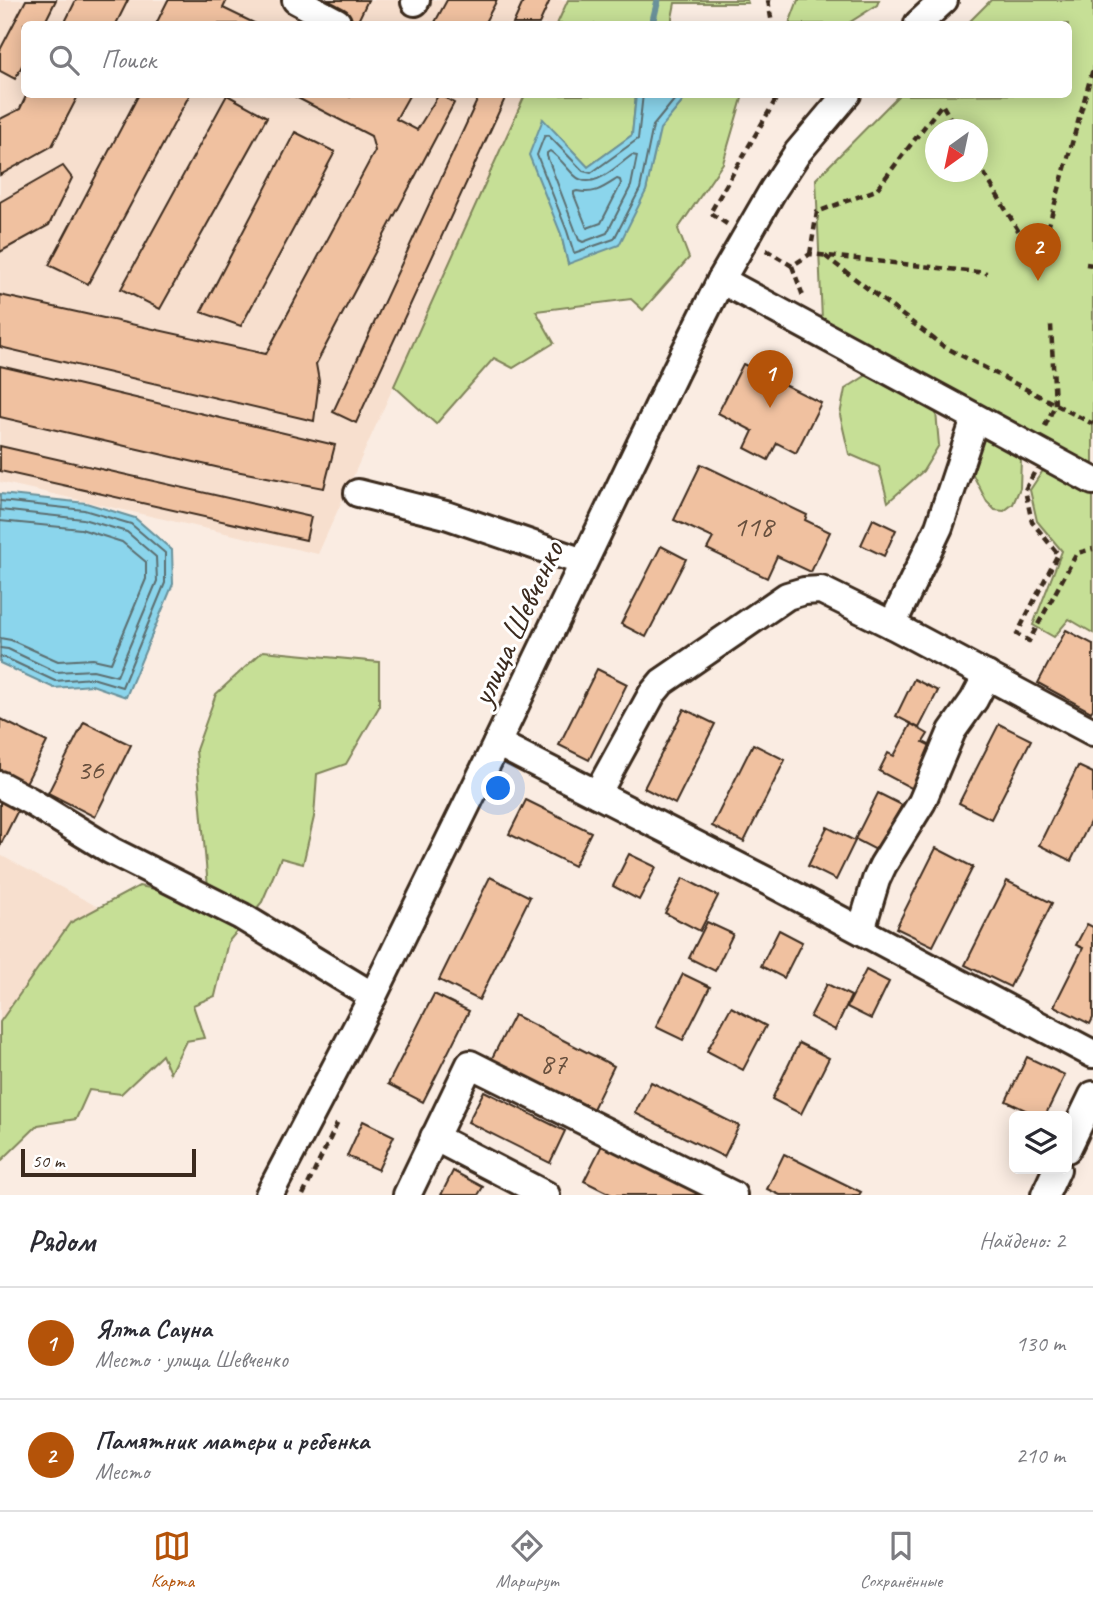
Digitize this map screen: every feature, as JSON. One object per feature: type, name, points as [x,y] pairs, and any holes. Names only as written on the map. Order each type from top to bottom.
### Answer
[{"type":"street","points":[[296,0],[335,21]]},
{"type":"street","points":[[921,21],[944,0]]},
{"type":"street","name":"улица Шевченко","points":[[269,1195],[373,996],[721,280],[798,152],[844,98]]},
{"type":"street","points":[[721,280],[1093,481]]},
{"type":"street","points":[[892,625],[939,527],[975,419]]},
{"type":"street","points":[[358,493],[446,515],[583,562]]},
{"type":"street","points":[[597,794],[652,694],[663,682],[787,596],[804,591],[821,590],[1093,732]]},
{"type":"street","points":[[861,930],[883,865],[922,802],[952,731],[974,699],[986,675]]},
{"type":"street","points":[[497,743],[861,930],[1093,1054]]},
{"type":"street","points":[[0,785],[112,851],[241,916],[373,996]]},
{"type":"street","points":[[407,1195],[470,1064],[733,1195]]},
{"type":"street","points":[[1072,1139],[1093,1095]]},
{"type":"street","points":[[435,1137],[546,1195]]},
{"type":"street","points":[[1045,1195],[1055,1174]]},
{"type":"path","points":[[768,0],[772,21]]},
{"type":"path","points":[[1048,228],[1093,69]]},
{"type":"path","points":[[777,98],[710,214],[792,266],[810,254],[987,273]]},
{"type":"path","points":[[930,119],[942,104],[951,119]]},
{"type":"path","points":[[810,254],[817,212],[876,190],[925,126]]},
{"type":"path","points":[[988,180],[1019,232]]},
{"type":"path","points":[[825,256],[943,346],[1093,424]]},
{"type":"path","points":[[1086,264],[1093,265]]},
{"type":"path","points":[[1045,426],[1055,405],[1051,325]]},
{"type":"path","points":[[1038,464],[1025,490],[1032,522],[1058,554],[1017,634],[1029,641],[1077,553],[1093,549]]},
{"type":"path","points":[[303,1195],[342,1113]]},
{"type":"shaded area","points":[[0,0],[568,0],[558,21],[21,21],[21,98],[524,98],[318,554],[0,482]]},
{"type":"shaded area","points":[[0,855],[100,908],[0,1103]]},
{"type":"green space","points":[[568,0],[747,0],[748,3],[675,3],[672,21],[558,21]]},
{"type":"green space","points":[[798,0],[879,0],[877,5],[852,21],[790,21]]},
{"type":"green space","points":[[991,0],[1093,0],[1093,466],[822,320],[816,179],[896,98],[1072,98],[1072,21],[970,21]]},
{"type":"green space","points":[[524,98],[636,98],[632,135],[588,167],[543,120],[568,264],[646,191],[659,129],[685,98],[742,98],[723,163],[678,229],[689,258],[643,310],[631,299],[536,311],[554,343],[513,368],[494,358],[436,424],[394,386]]},
{"type":"green space","points":[[867,375],[936,412],[939,445],[923,471],[888,502],[879,467],[849,454],[840,415],[845,389]]},
{"type":"green space","points":[[979,436],[1021,458],[1020,488],[1013,504],[1004,511],[995,510],[987,502],[972,473]]},
{"type":"green space","points":[[1044,469],[1093,495],[1093,633],[1069,619],[1054,637],[1033,625],[1062,551],[1037,521],[1030,490]]},
{"type":"green space","points":[[263,651],[379,662],[379,707],[346,764],[317,774],[314,817],[303,864],[281,858],[262,902],[228,942],[215,996],[193,1005],[204,1038],[186,1041],[170,1073],[162,1055],[121,1094],[89,1090],[76,1119],[38,1125],[0,1162],[0,1022],[70,923],[139,886],[209,899],[196,750],[216,694]]},
{"type":"water","points":[[636,98],[686,98],[660,129],[646,191],[619,245],[568,264],[561,234],[529,155],[543,119],[588,167],[632,135]]},
{"type":"water","points":[[0,494],[86,503],[135,518],[172,550],[173,584],[126,697],[92,685],[54,688],[0,663]]},
{"type":"building","points":[[26,0],[56,0],[46,21],[21,21],[21,68],[15,79],[0,71],[0,50]]},
{"type":"building","points":[[76,0],[128,0],[118,21],[66,21]]},
{"type":"building","points":[[168,0],[227,0],[223,8],[250,21],[158,21]]},
{"type":"building","points":[[311,0],[368,0],[358,21]]},
{"type":"building","points":[[447,0],[497,0],[486,21],[436,21]]},
{"type":"building","points":[[524,0],[550,0],[540,21],[514,21]]},
{"type":"building","points":[[25,98],[77,98],[52,146],[0,175],[0,119],[20,109]]},
{"type":"building","points":[[137,98],[188,98],[88,284],[49,265]]},
{"type":"building","points":[[225,98],[232,98],[267,117],[160,309],[121,289]]},
{"type":"building","points":[[298,98],[408,98],[396,119],[417,130],[437,98],[446,98],[454,103],[316,364],[319,381],[314,421],[0,347],[0,295],[266,354],[375,151],[371,136]]},
{"type":"building","points":[[478,98],[505,98],[356,423],[333,412]]},
{"type":"building","points":[[295,132],[335,152],[241,326],[201,312]]},
{"type":"building","points":[[63,166],[72,178],[49,225],[0,252],[0,202]]},
{"type":"building","points":[[743,364],[821,403],[796,453],[777,443],[768,460],[745,448],[753,431],[718,413]]},
{"type":"building","points":[[0,366],[335,445],[324,488],[220,468],[0,417]]},
{"type":"building","points":[[0,446],[311,517],[306,540],[0,471]]},
{"type":"building","points":[[701,464],[807,515],[805,520],[830,532],[811,572],[777,556],[767,578],[707,549],[713,538],[674,520]]},
{"type":"building","points":[[873,519],[896,530],[884,556],[861,545]]},
{"type":"building","points":[[661,546],[686,559],[646,637],[621,624]]},
{"type":"building","points":[[1066,630],[1093,644],[1091,712],[1038,683]]},
{"type":"building","points":[[597,669],[627,684],[589,760],[559,745]]},
{"type":"building","points":[[914,679],[938,691],[919,728],[896,716]]},
{"type":"building","points":[[684,709],[715,724],[675,804],[644,788]]},
{"type":"building","points":[[0,719],[47,742],[25,785],[0,773]]},
{"type":"building","points":[[84,722],[131,745],[95,817],[48,793]]},
{"type":"building","points":[[911,724],[928,734],[923,742],[933,747],[920,770],[925,773],[915,790],[879,771],[888,753],[894,756]]},
{"type":"building","points":[[999,724],[1031,740],[991,819],[959,803]]},
{"type":"building","points":[[753,744],[785,760],[744,842],[712,826]]},
{"type":"building","points":[[1078,766],[1093,773],[1093,816],[1071,861],[1039,845]]},
{"type":"building","points":[[878,793],[902,805],[878,851],[855,839]]},
{"type":"building","points":[[526,800],[591,832],[574,866],[509,834]]},
{"type":"building","points":[[0,801],[18,810],[0,846]]},
{"type":"building","points":[[827,827],[855,841],[836,880],[808,866]]},
{"type":"building","points":[[936,848],[973,867],[933,946],[896,928]]},
{"type":"building","points":[[629,854],[656,867],[639,900],[613,886]]},
{"type":"building","points":[[490,877],[530,897],[479,1000],[439,980]]},
{"type":"building","points":[[683,878],[718,896],[700,931],[665,913]]},
{"type":"building","points":[[1007,881],[1052,903],[1010,987],[965,965]]},
{"type":"building","points":[[707,922],[733,934],[715,971],[689,958]]},
{"type":"building","points":[[1087,924],[1093,927],[1093,1018],[1090,1024],[1054,1006],[1083,948],[1076,945]]},
{"type":"building","points":[[779,930],[802,942],[784,978],[761,966]]},
{"type":"building","points":[[866,970],[889,982],[871,1019],[847,1007]]},
{"type":"building","points":[[683,974],[710,987],[683,1040],[656,1027]]},
{"type":"building","points":[[827,984],[851,996],[835,1030],[810,1017]]},
{"type":"building","points":[[434,994],[469,1011],[423,1102],[388,1084]]},
{"type":"building","points":[[731,1007],[766,1026],[743,1070],[707,1051]]},
{"type":"building","points":[[514,1015],[614,1066],[592,1111],[491,1060]]},
{"type":"building","points":[[799,1043],[829,1058],[801,1114],[772,1099]]},
{"type":"building","points":[[1027,1057],[1065,1075],[1047,1111],[1027,1111],[1006,1101]]},
{"type":"building","points":[[651,1082],[739,1126],[724,1157],[635,1113]]},
{"type":"building","points":[[484,1091],[565,1131],[550,1163],[468,1122]]},
{"type":"building","points":[[363,1121],[394,1136],[378,1170],[347,1156]]},
{"type":"building","points":[[603,1143],[707,1195],[612,1195],[584,1181]]},
{"type":"building","points":[[784,1154],[861,1192],[859,1195],[780,1195],[767,1189]]},
{"type":"building","points":[[453,1171],[483,1187],[478,1195],[441,1195]]},
{"type":"waterway","points":[[653,21],[658,0]]},
{"type":"place","name":"Памятник матери и ребенка","points":[[1038,281]]},
{"type":"place","name":"Ялта Сауна","points":[[770,408]]}]
